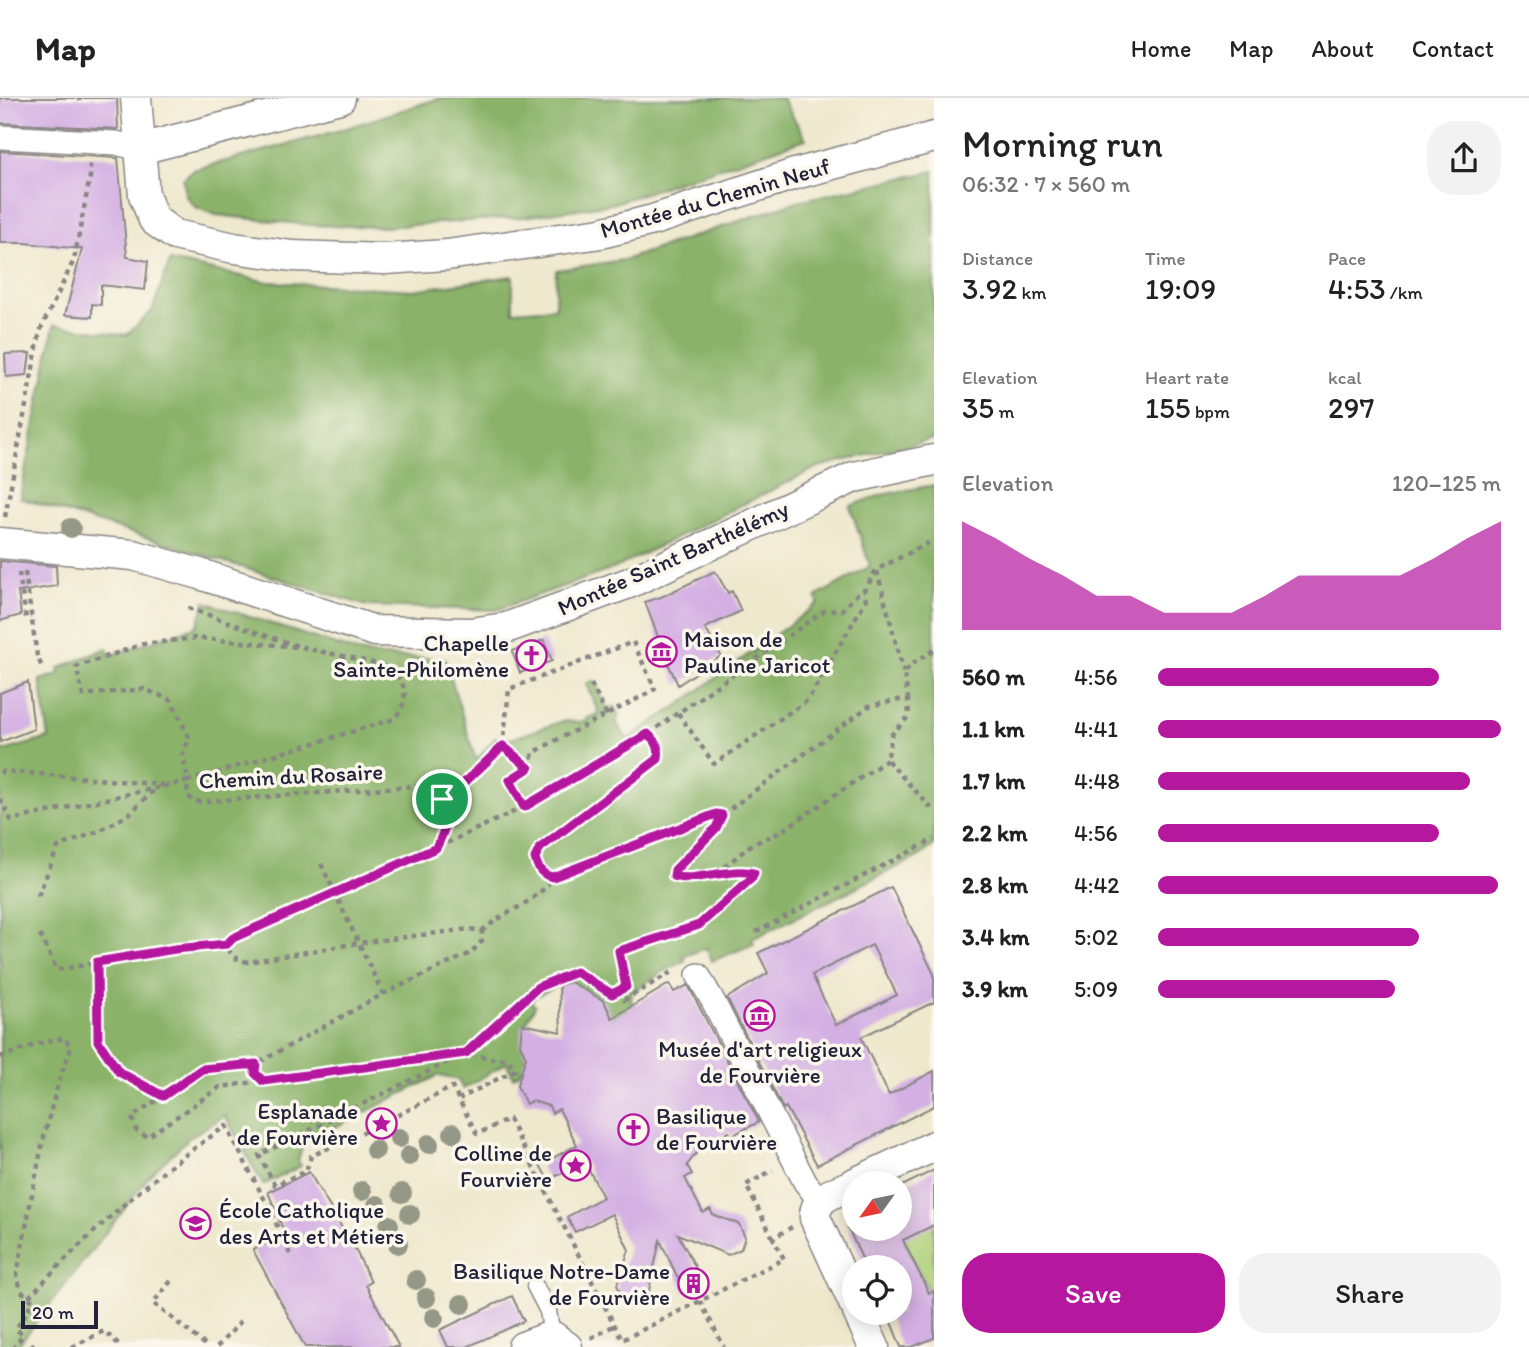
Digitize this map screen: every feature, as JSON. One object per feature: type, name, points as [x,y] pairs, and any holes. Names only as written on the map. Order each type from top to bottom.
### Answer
[{"type":"street","name":"Montée du Chemin Neuf","points":[[136,98],[144,195],[154,220],[174,235],[234,248],[292,256],[385,258],[447,255],[601,233],[653,220],[795,174],[934,137]]},
{"type":"street","points":[[0,137],[116,143],[140,149],[340,98]]},
{"type":"street","name":"Montée Saint Barthélémy","points":[[11,548],[133,555],[375,631],[470,633],[506,628],[629,583],[854,477],[934,460]]},
{"type":"street","points":[[692,969],[714,1003],[807,1187],[839,1191]]},
{"type":"street","points":[[842,1277],[815,1218],[814,1208],[839,1191],[934,1146]]},
{"type":"street","points":[[864,1325],[874,1347]]},
{"type":"street","points":[[523,1347],[569,1341]]},
{"type":"lane","points":[[535,1286],[569,1341]]},
{"type":"path","points":[[42,667],[37,656],[32,617],[11,548],[40,331],[74,260],[90,177],[89,152]]},
{"type":"path","points":[[678,713],[714,764],[808,700],[866,600],[865,590],[876,570],[934,540]]},
{"type":"path","points":[[716,874],[751,845],[780,832],[887,760],[892,734],[909,716],[908,698],[904,673],[876,570]]},
{"type":"path","points":[[40,935],[57,970],[175,949],[227,944],[233,938],[335,895],[524,807],[648,734],[824,611],[842,610],[860,591],[865,590]]},
{"type":"path","name":"Chemin du Rosaire","points":[[188,608],[305,648],[388,668],[400,681],[406,699],[403,709],[394,719],[188,781],[187,795],[194,802],[428,785],[439,792],[442,799]]},
{"type":"path","points":[[0,799],[11,821],[188,781],[183,755],[189,737],[171,700],[144,689],[83,695],[76,667],[143,644],[196,638],[305,648]]},
{"type":"path","points":[[436,848],[445,832],[447,815],[442,799],[464,783],[503,746],[509,689],[633,642],[655,689],[533,753],[529,768],[510,780],[524,807]]},
{"type":"path","points":[[904,673],[934,650]]},
{"type":"path","points":[[591,684],[607,716]]},
{"type":"path","points":[[793,1159],[746,1185],[784,1259],[622,1340],[509,1118],[477,1134],[452,1087],[311,1156],[306,1171],[275,1185],[259,1155],[466,1053],[538,987],[576,972],[612,994],[626,987],[619,951],[699,925],[752,878],[754,873],[680,878],[674,876],[675,870],[716,828],[722,815],[869,706],[908,698]]},
{"type":"path","points":[[553,877],[544,875],[538,867],[535,858],[540,848],[658,759],[660,750],[656,741],[648,734]]},
{"type":"path","points":[[503,746],[529,768]]},
{"type":"path","points":[[887,760],[934,811]]},
{"type":"path","points":[[0,773],[168,785]]},
{"type":"path","points":[[38,895],[58,848],[128,815],[156,788]]},
{"type":"path","points":[[459,1099],[515,1070],[508,1059],[466,1053],[220,1087],[147,1137],[136,1130],[132,1117],[202,1069],[256,1064],[383,994],[471,953],[482,941],[482,931],[493,921],[524,906],[553,877],[716,814],[722,815]]},
{"type":"path","points":[[756,932],[934,839]]},
{"type":"path","points":[[321,863],[383,994]]},
{"type":"path","points":[[227,944],[229,953],[248,962],[358,943],[469,929],[482,931]]},
{"type":"path","points":[[97,962],[98,1041],[119,1072],[163,1096]]},
{"type":"path","points":[[618,991],[624,1000],[692,969]]},
{"type":"path","points":[[0,1057],[47,1041],[65,1038],[71,1048],[62,1068],[47,1130],[18,1274],[20,1291],[33,1301],[16,1329],[23,1335],[14,1347]]},
{"type":"path","points":[[256,1064],[255,1073],[263,1081]]},
{"type":"path","points":[[29,1297],[54,1270],[184,1154],[226,1126],[290,1254]]},
{"type":"path","points":[[772,1238],[797,1224]]},
{"type":"path","points":[[171,1281],[153,1303],[208,1347]]},
{"type":"path","points":[[700,1301],[724,1347]]},
{"type":"path","points":[[217,1347],[244,1318]]},
{"type":"path","points":[[569,1341],[615,1325]]},
{"type":"path","points":[[72,1347],[104,1331],[122,1347]]},
{"type":"path","points":[[31,1347],[35,1342],[38,1347]]},
{"type":"green space","points":[[440,98],[782,98],[806,139],[612,204],[523,217],[385,227],[310,225],[216,215],[195,207],[186,196],[183,179],[193,170],[337,131]]},
{"type":"green space","points":[[934,171],[934,439],[818,467],[615,568],[496,610],[367,606],[20,498],[54,325],[127,335],[152,311],[170,261],[268,282],[413,290],[513,276],[513,311],[555,308],[556,270],[624,260],[798,201]]},
{"type":"green space","points":[[934,485],[934,845],[920,856],[752,939],[754,944],[712,961],[707,948],[684,956],[685,961],[664,971],[631,993],[630,999],[639,1013],[610,1028],[562,984],[534,997],[531,1001],[535,1006],[526,1024],[526,1061],[514,1077],[506,1063],[463,1089],[458,1080],[439,1075],[303,1143],[298,1161],[301,1166],[263,1185],[225,1116],[190,1137],[151,1174],[17,1347],[0,1347],[0,752],[49,738],[40,680],[60,674],[59,668],[107,648],[109,656],[197,626],[205,602],[357,652],[380,656],[445,659],[476,760],[496,737],[508,740],[563,721],[581,722],[599,713],[586,684],[594,680],[608,709],[615,706],[619,715],[616,722],[627,739],[679,705],[819,603],[816,598],[819,595],[870,566],[850,506],[881,495]]},
{"type":"green space","points":[[934,1222],[934,1291],[929,1293],[903,1241],[912,1241],[912,1233]]},
{"type":"building","points":[[0,98],[117,98],[118,129],[0,123]]},
{"type":"building","points":[[0,151],[118,158],[127,257],[148,261],[145,290],[101,285],[101,305],[92,304],[92,317],[65,315],[82,249],[0,243]]},
{"type":"building","points":[[30,353],[27,375],[6,377],[5,354]]},
{"type":"building","points":[[0,561],[56,566],[57,586],[18,592],[21,615],[0,621]]},
{"type":"building","points":[[715,571],[728,593],[732,591],[741,611],[705,628],[721,656],[678,685],[645,602]]},
{"type":"building","name":"Chapelle Sainte-Philomène","points":[[544,640],[552,661],[520,673],[512,651]]},
{"type":"building","points":[[28,682],[34,729],[0,742],[0,693]]},
{"type":"building","points":[[891,887],[934,974],[934,1002],[861,1037],[889,1095],[934,1071],[934,1106],[817,1165],[786,1107],[783,1109],[727,998],[768,973],[758,953]],"holes":[[[872,945],[897,995],[836,1025],[812,975]]]},
{"type":"building","points":[[571,982],[604,1001],[612,1018],[669,984],[674,992],[688,985],[759,1122],[731,1136],[729,1132],[702,1146],[687,1165],[692,1174],[685,1178],[703,1213],[710,1209],[713,1215],[739,1224],[745,1237],[741,1249],[728,1255],[678,1234],[704,1284],[685,1293],[660,1240],[648,1295],[636,1302],[623,1298],[617,1285],[629,1250],[612,1214],[575,1232],[567,1217],[603,1197],[585,1162],[548,1180],[540,1165],[577,1145],[559,1109],[552,1113],[549,1106],[533,1101],[526,1104],[517,1086],[526,1057],[520,1045],[522,1024],[561,1032],[559,985]]},
{"type":"building","points":[[934,1170],[934,1225],[912,1236],[912,1181]]},
{"type":"building","points":[[309,1172],[357,1253],[371,1282],[366,1285],[399,1347],[305,1347],[253,1250],[285,1234],[268,1192]]},
{"type":"building","points":[[854,1241],[903,1241],[910,1255],[860,1255]]},
{"type":"building","points":[[912,1258],[929,1293],[934,1291],[934,1338],[912,1347],[901,1347],[892,1325],[912,1325]]},
{"type":"building","points":[[512,1296],[524,1321],[467,1347],[448,1347],[440,1330]]},
{"type":"place","name":"Maison de Pauline Jaricot","points":[[661,652]]},
{"type":"place","name":"Chapelle Sainte-Philomène","points":[[532,656]]},
{"type":"place","name":"Musée d'art religieux de Fourvière","points":[[760,1015]]},
{"type":"place","name":"Esplanade de Fourvière","points":[[381,1124]]},
{"type":"place","name":"Basilique de Fourvière","points":[[633,1129]]},
{"type":"place","name":"Colline de Fourvière","points":[[575,1166]]},
{"type":"place","name":"École Catholique des Arts et Métiers","points":[[196,1223]]},
{"type":"place","name":"Basilique Notre-Dame de Fourvière","points":[[693,1284]]},
{"type":"route","points":[[648,734],[656,741],[660,750],[658,759],[540,848],[535,858],[544,875],[553,877],[716,814],[722,815],[716,828],[675,870],[674,876],[680,878],[754,873],[752,878],[699,925],[619,951],[626,987],[612,994],[576,972],[538,987],[466,1053],[263,1081],[255,1073],[256,1064],[202,1069],[163,1096],[119,1072],[98,1041],[97,962],[175,949],[227,944],[233,938],[436,848],[445,832],[447,815],[442,799],[464,783],[503,746],[529,768],[510,780],[524,807],[648,734]]}]
